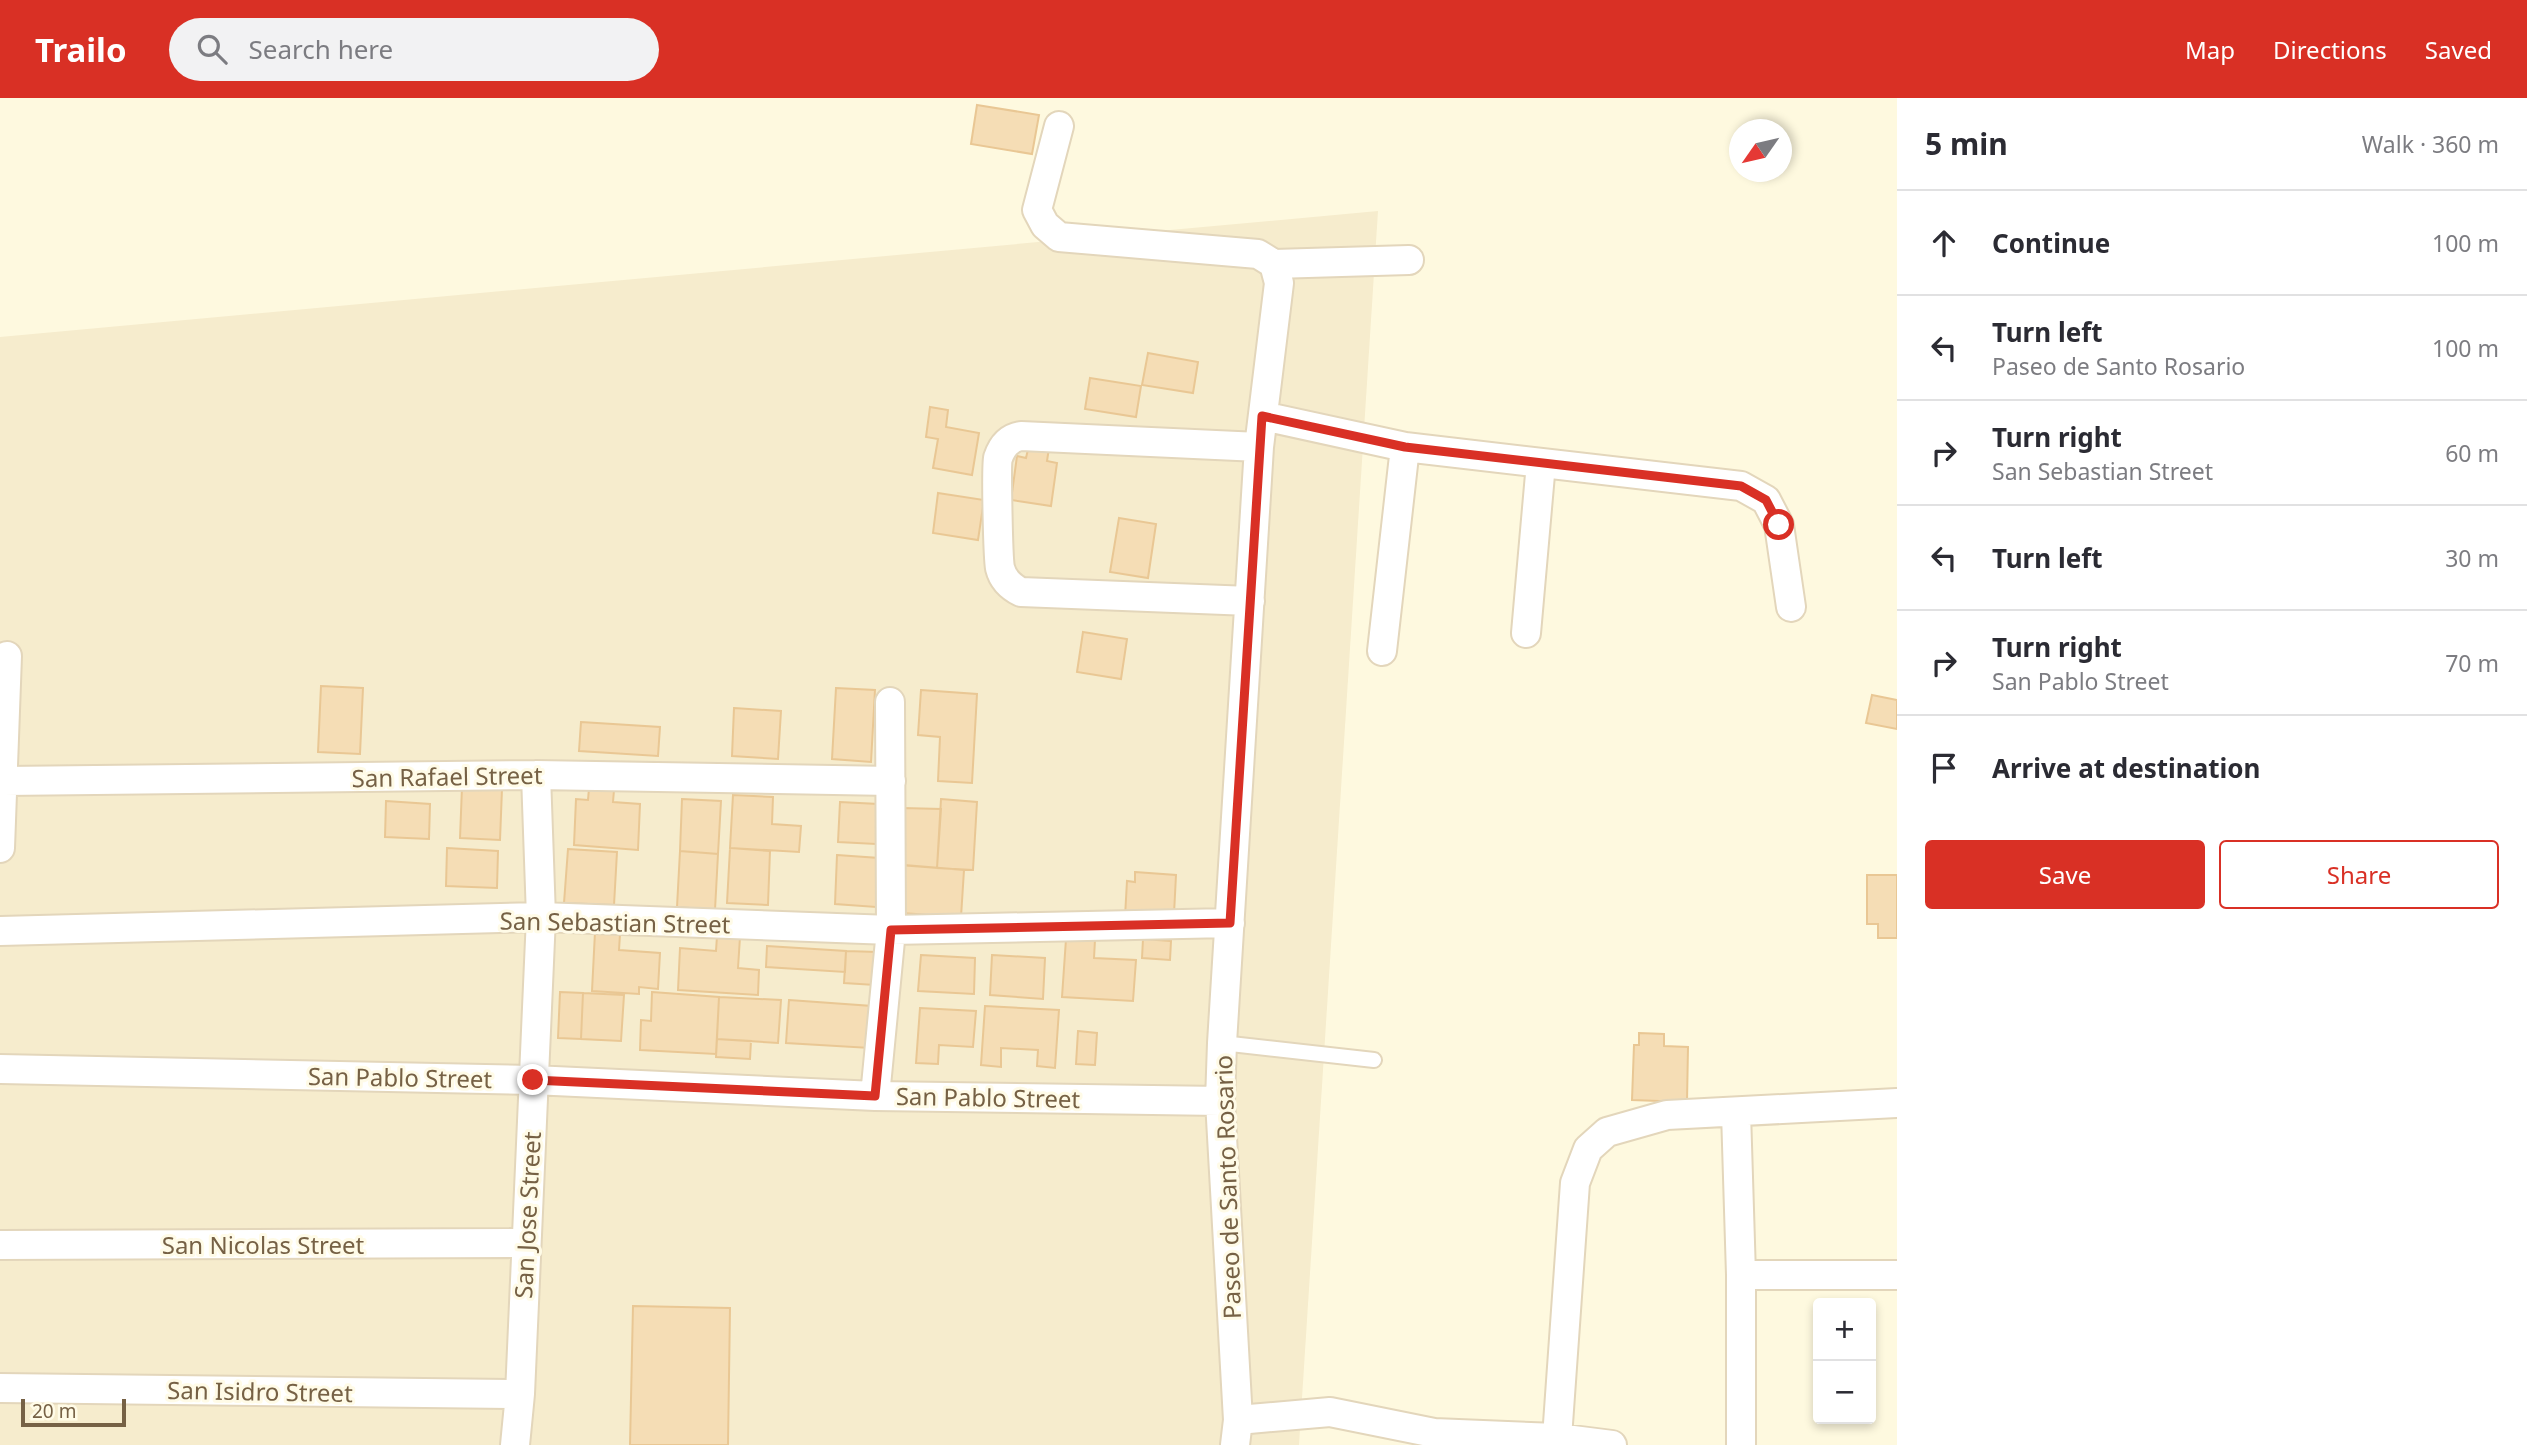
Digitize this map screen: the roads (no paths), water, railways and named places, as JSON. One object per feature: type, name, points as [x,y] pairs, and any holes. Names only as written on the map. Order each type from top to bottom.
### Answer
[{"type":"street","points":[[1059,126],[1037,210],[1045,225],[1059,237],[1258,254],[1274,264],[1409,260]]},
{"type":"street","name":"Paseo de Santo Rosario","points":[[1236,1433],[1220,1101],[1259,447],[1279,284],[1274,264]]},
{"type":"street","points":[[1262,416],[1405,447],[1741,486],[1766,500],[1779,525],[1791,607]]},
{"type":"street","points":[[1250,601],[1021,592],[1012,588],[1000,568],[997,460],[1009,441],[1021,436],[1259,447]]},
{"type":"street","points":[[1382,651],[1405,447]]},
{"type":"street","points":[[1525,633],[1541,463]]},
{"type":"street","points":[[0,848],[7,656]]},
{"type":"street","points":[[875,1096],[891,930],[890,702]]},
{"type":"street","name":"San Rafael Street","points":[[4,781],[536,775],[891,782]]},
{"type":"street","name":"San Jose Street","points":[[515,1445],[520,1394],[541,917],[536,775]]},
{"type":"street","name":"San Sebastian Street","points":[[0,931],[541,917],[891,930],[1230,923]]},
{"type":"street","name":"San Pablo Street","points":[[0,1069],[533,1080],[875,1096],[1220,1101]]},
{"type":"street","points":[[1557,1438],[1575,1183],[1588,1149],[1607,1132],[1667,1115],[1779,1107],[1897,1103]]},
{"type":"street","points":[[1736,1112],[1741,1275],[1741,1445]]},
{"type":"street","name":"San Nicolas Street","points":[[0,1245],[525,1243]]},
{"type":"street","points":[[1741,1275],[1897,1275]]},
{"type":"street","name":"San Isidro Street","points":[[0,1388],[520,1394]]},
{"type":"street","points":[[1236,1433],[1330,1412],[1434,1439],[1557,1438],[1612,1445]]},
{"type":"lane","points":[[1222,1043],[1374,1060]]}]
